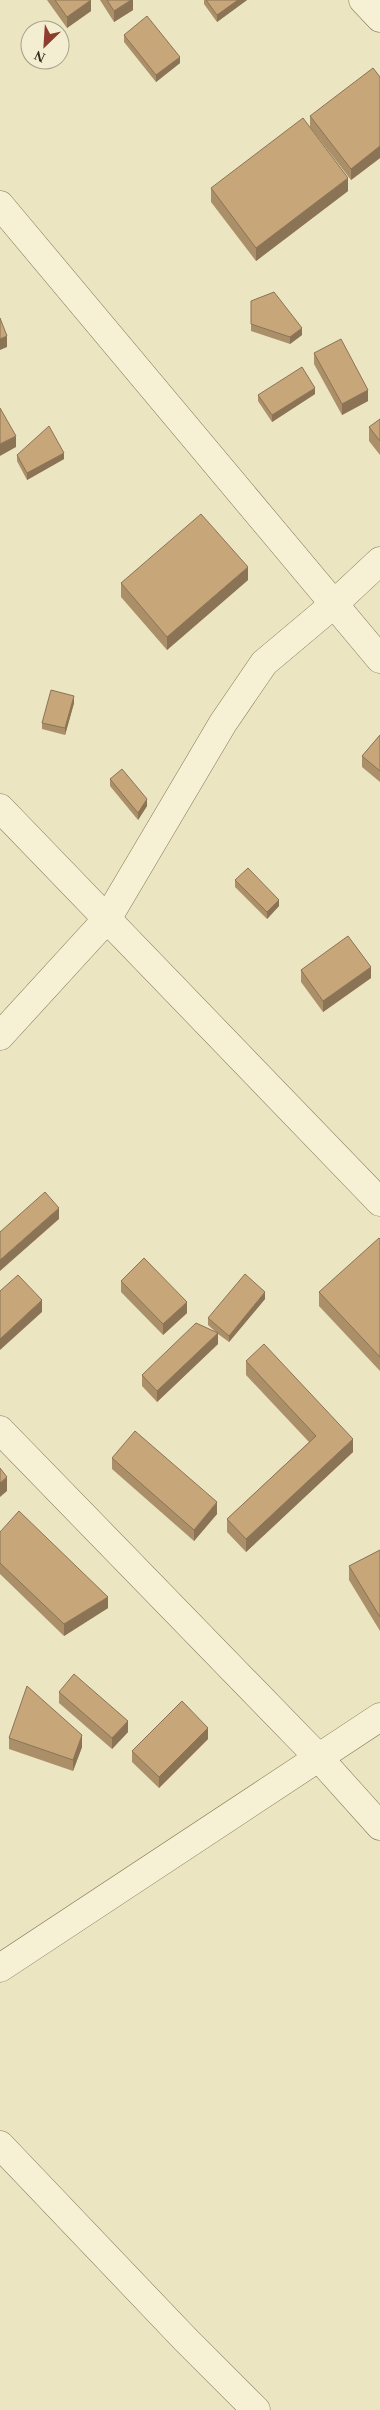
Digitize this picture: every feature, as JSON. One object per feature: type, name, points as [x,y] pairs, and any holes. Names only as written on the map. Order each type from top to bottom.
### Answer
[{"type":"street","points":[[363,0],[380,18]]},
{"type":"street","points":[[0,205],[380,659]]},
{"type":"street","points":[[0,1036],[106,919],[223,723],[264,663],[333,605],[380,561]]},
{"type":"street","points":[[0,808],[380,1202]]},
{"type":"street","points":[[0,1430],[319,1758],[380,1826]]},
{"type":"street","points":[[0,1968],[380,1717]]},
{"type":"street","points":[[0,2145],[186,2340],[256,2410]]},
{"type":"building","points":[[55,0],[91,0],[67,17]]},
{"type":"building","points":[[107,0],[131,0],[114,11]]},
{"type":"building","points":[[206,0],[238,0],[217,15]]},
{"type":"building","points":[[147,16],[180,57],[156,75],[124,35]]},
{"type":"building","points":[[373,68],[380,77],[380,146],[351,169],[310,116]]},
{"type":"building","points":[[303,118],[348,178],[256,248],[211,188]]},
{"type":"building","points":[[274,292],[302,328],[290,337],[251,324],[251,301]]},
{"type":"building","points":[[0,318],[7,336],[0,339]]},
{"type":"building","points":[[341,339],[368,390],[342,404],[314,353]]},
{"type":"building","points":[[302,367],[315,388],[272,415],[258,395]]},
{"type":"building","points":[[0,408],[16,436],[0,444]]},
{"type":"building","points":[[380,419],[380,441],[369,427]]},
{"type":"building","points":[[49,426],[64,453],[27,473],[17,455]]},
{"type":"building","points":[[201,514],[248,567],[167,637],[121,583]]},
{"type":"building","points":[[51,690],[74,696],[65,728],[42,723]]},
{"type":"building","points":[[380,735],[380,771],[362,756]]},
{"type":"building","points":[[122,769],[147,799],[138,813],[110,779]]},
{"type":"building","points":[[248,868],[279,900],[267,912],[235,880]]},
{"type":"building","points":[[348,936],[371,967],[323,1001],[301,970]]},
{"type":"building","points":[[45,1192],[59,1208],[0,1260],[0,1232]]},
{"type":"building","points":[[380,1239],[380,1357],[319,1292]]},
{"type":"building","points":[[144,1258],[187,1302],[163,1324],[121,1281]]},
{"type":"building","points":[[245,1274],[265,1292],[229,1336],[208,1318]]},
{"type":"building","points":[[18,1275],[42,1300],[0,1339],[0,1291]]},
{"type":"building","points":[[196,1323],[218,1333],[157,1391],[142,1375]]},
{"type":"building","points":[[264,1344],[353,1439],[246,1539],[227,1519],[316,1436],[246,1361]]},
{"type":"building","points":[[135,1431],[217,1502],[194,1530],[112,1458]]},
{"type":"building","points":[[0,1468],[7,1477],[0,1483]]},
{"type":"building","points":[[19,1511],[108,1597],[64,1624],[0,1563],[0,1532]]},
{"type":"building","points":[[380,1550],[380,1617],[349,1566]]},
{"type":"building","points":[[74,1674],[128,1721],[112,1738],[59,1692]]},
{"type":"building","points":[[27,1686],[82,1735],[73,1760],[9,1738]]},
{"type":"building","points":[[182,1701],[208,1728],[159,1777],[132,1751]]}]
